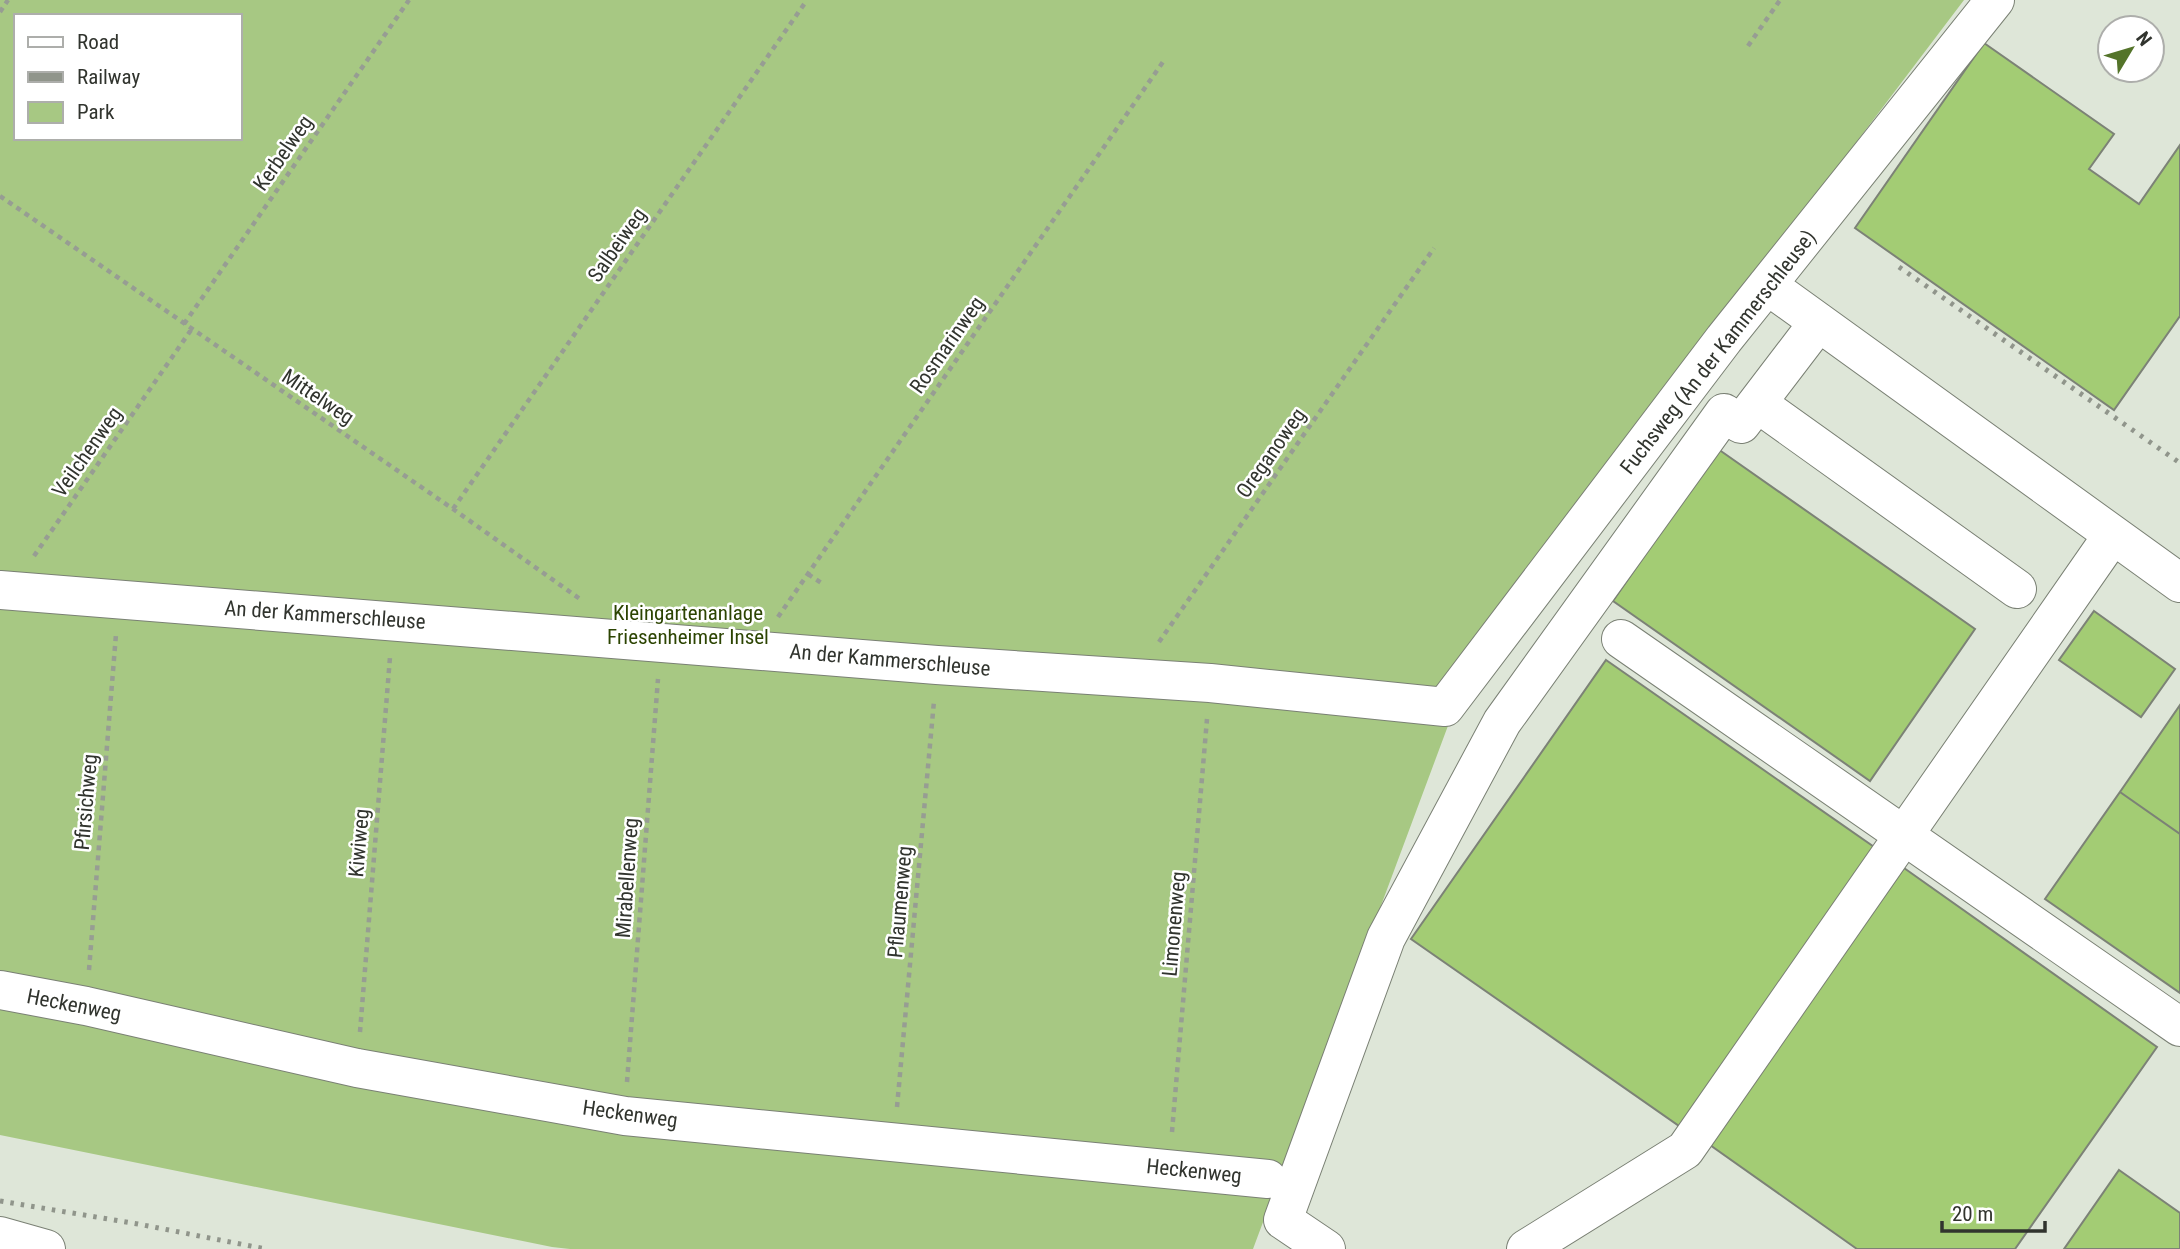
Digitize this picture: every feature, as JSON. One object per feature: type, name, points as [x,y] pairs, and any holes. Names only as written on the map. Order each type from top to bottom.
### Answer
[{"type":"street","name":"Fuchsweg (An der Kammerschleuse)","points":[[1445,707],[1767,285],[1995,0]]},
{"type":"street","points":[[1767,285],[2180,583]]},
{"type":"street","points":[[1326,1249],[1283,1220],[1386,938],[1502,722],[1724,412],[1741,424],[1818,323]]},
{"type":"street","points":[[1757,403],[2017,589]]},
{"type":"street","points":[[1526,1249],[1685,1150],[2112,536]]},
{"type":"street","name":"An der Kammerschleuse","points":[[5,591],[937,665],[1210,683],[1445,707]]},
{"type":"street","points":[[1621,639],[2180,1027]]},
{"type":"street","name":"Heckenweg","points":[[0,990],[86,1006],[357,1068],[625,1116],[1269,1179]]},
{"type":"street","points":[[0,1236],[46,1249]]},
{"type":"path","points":[[0,12],[8,0]]},
{"type":"path","name":"Kerbelweg","points":[[184,325],[409,0]]},
{"type":"path","name":"Salbeiweg","points":[[453,509],[807,0]]},
{"type":"path","points":[[1748,46],[1780,0]]},
{"type":"path","name":"Rosmarinweg","points":[[756,650],[1165,59]]},
{"type":"path","name":"Mittelweg","points":[[0,196],[573,593],[589,608],[598,623],[599,638]]},
{"type":"path","name":"Oreganoweg","points":[[1135,678],[1434,248]]},
{"type":"path","name":"Veilchenweg","points":[[5,591],[191,330]]},
{"type":"path","points":[[808,573],[822,584]]},
{"type":"path","name":"Pfirsichweg","points":[[86,1006],[118,600]]},
{"type":"path","name":"Kiwiweg","points":[[357,1068],[394,620]]},
{"type":"path","name":"Mirabellenweg","points":[[625,1116],[661,643]]},
{"type":"path","name":"Pflaumenweg","points":[[894,1142],[937,665]]},
{"type":"path","name":"Limonenweg","points":[[1170,1168],[1210,683]]},
{"type":"green space","name":"Kleingartenanlage Friesenheimer Insel","points":[[0,0],[1964,0],[1714,330],[1452,715],[1253,1249],[552,1247],[0,1135]]},
{"type":"building","points":[[1984,43],[2114,134],[2089,169],[2139,204],[2180,145],[2180,316],[2114,410],[1855,228]]},
{"type":"building","points":[[1718,449],[1975,629],[1870,781],[1613,601]]},
{"type":"building","points":[[2094,611],[2175,669],[2141,717],[2059,660]]},
{"type":"building","points":[[1606,660],[1877,849],[1682,1128],[1411,939]]},
{"type":"building","points":[[2180,705],[2180,834],[2120,792]]},
{"type":"building","points":[[2120,792],[2180,834],[2180,993],[2045,899]]},
{"type":"building","points":[[1904,868],[2157,1047],[2015,1249],[1857,1249],[1710,1145]]},
{"type":"building","points":[[2119,1170],[2180,1213],[2180,1249],[2064,1249]]},
{"type":"railway","points":[[1899,267],[2180,463]]},
{"type":"railway","points":[[0,1201],[266,1249]]}]
